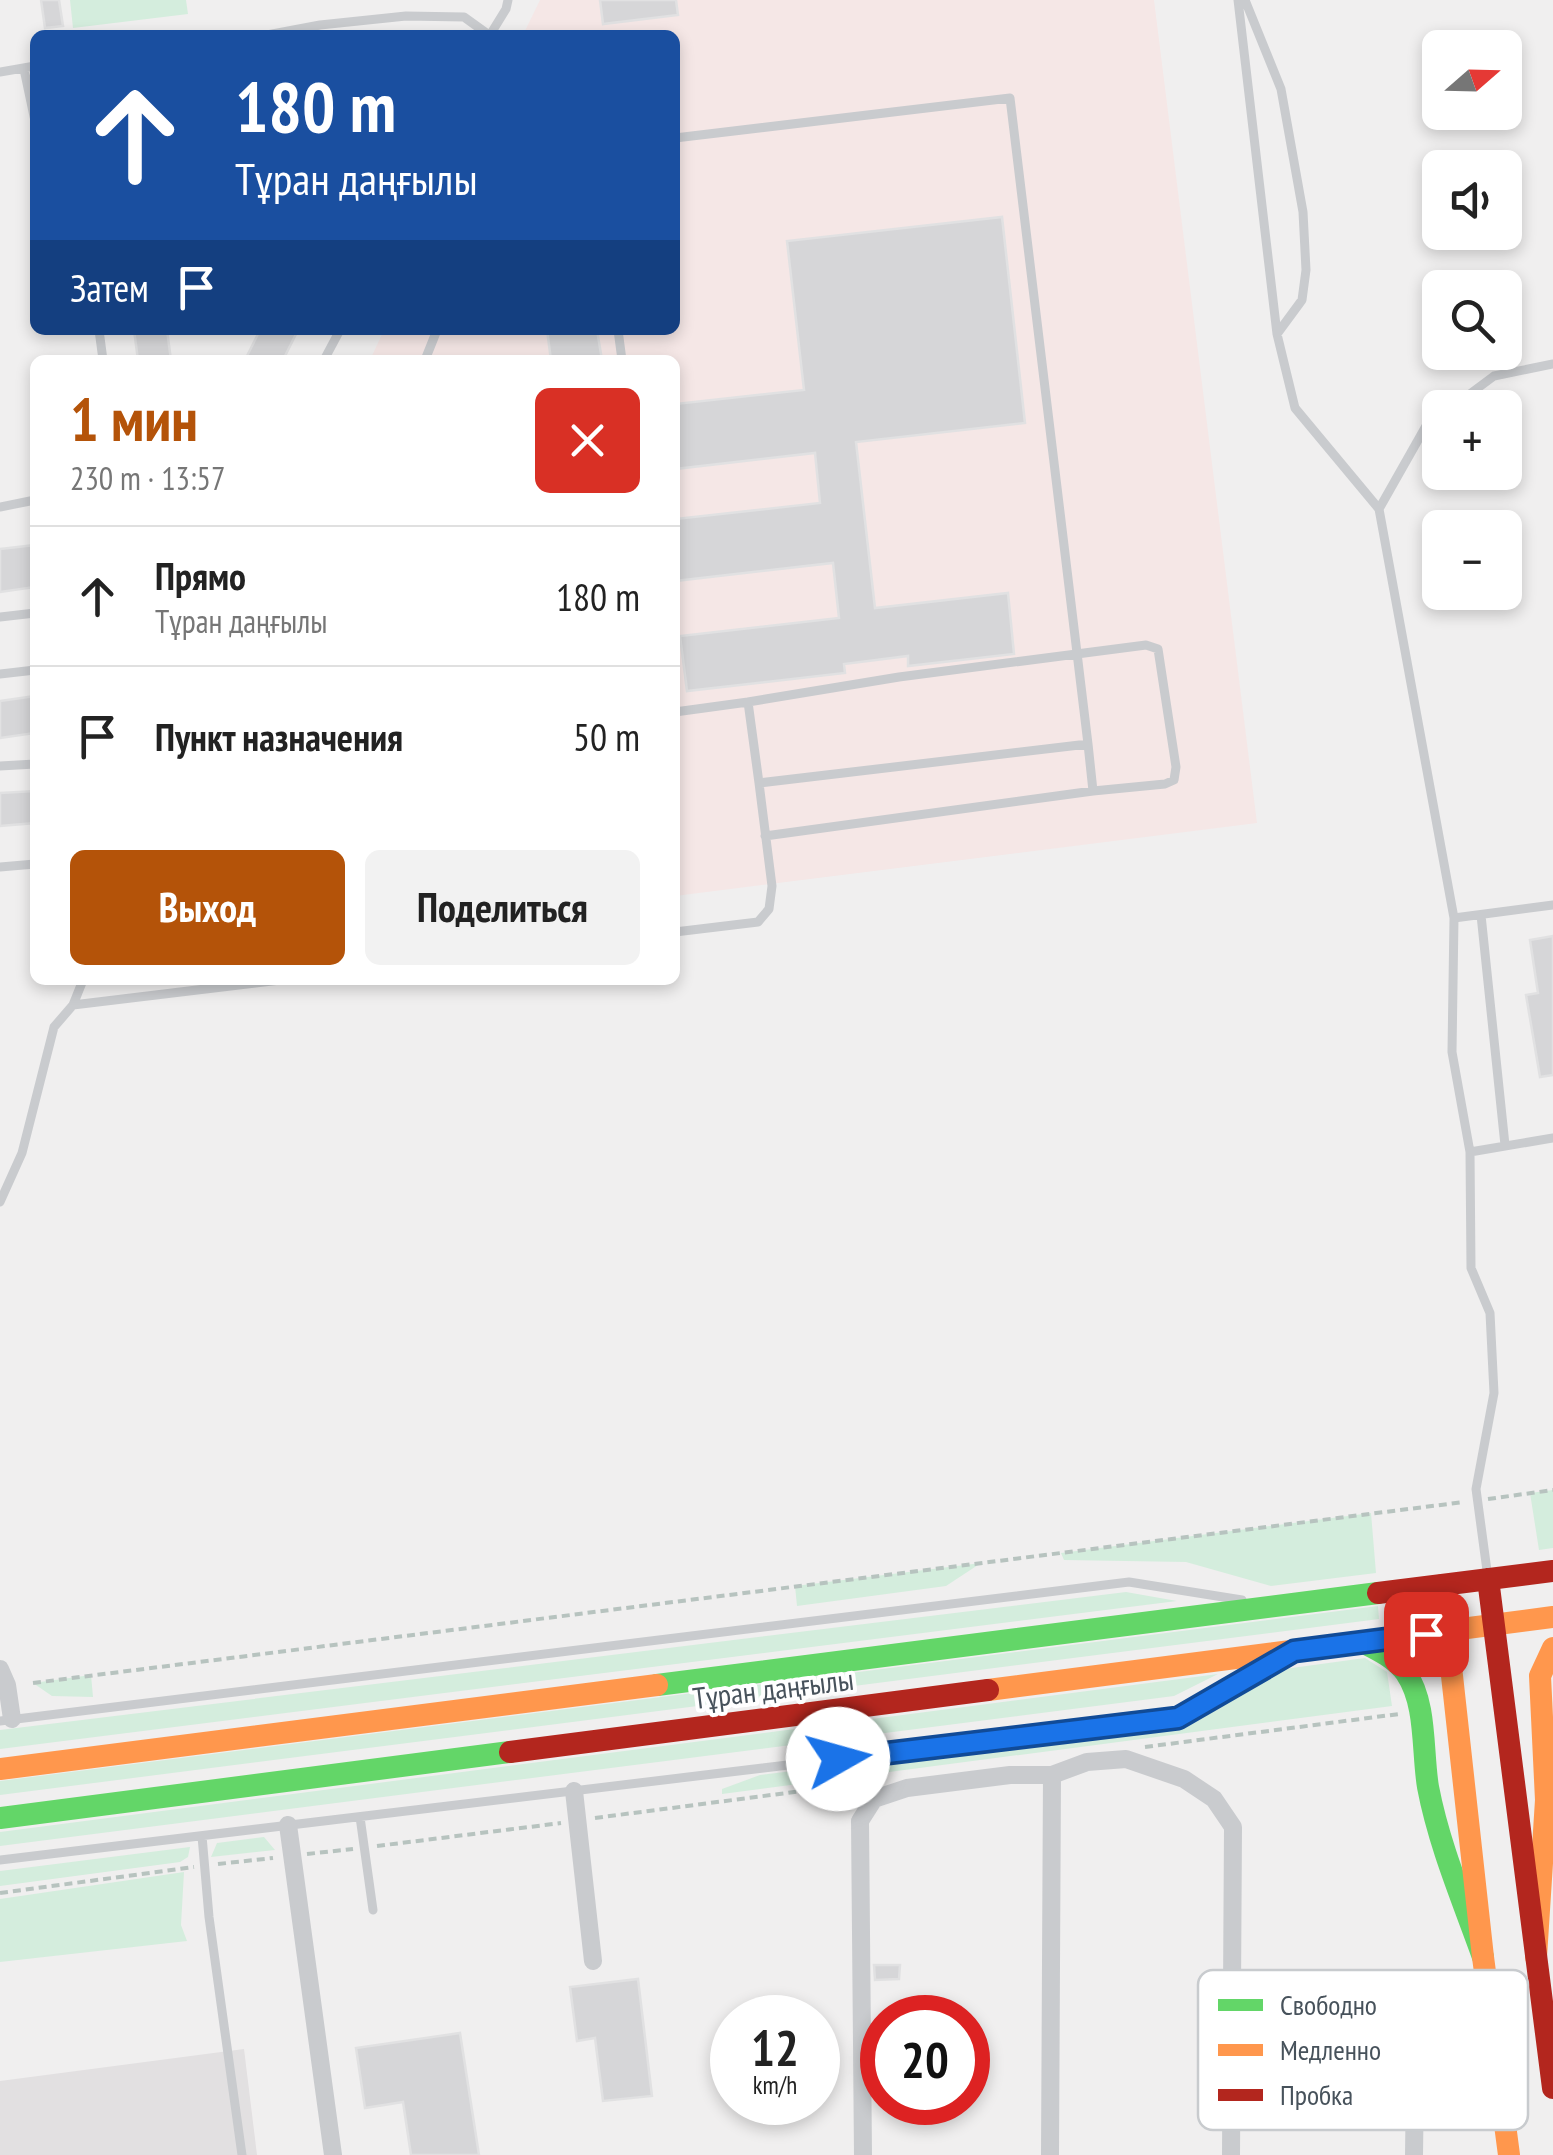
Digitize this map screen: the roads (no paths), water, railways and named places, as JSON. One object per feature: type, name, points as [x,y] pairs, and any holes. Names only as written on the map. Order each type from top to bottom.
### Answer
[{"type":"main road","name":"Тұран даңғылы","points":[[0,1769],[1553,1571]]},
{"type":"main road","points":[[1488,1579],[1553,2088]]},
{"type":"main road","points":[[1442,1585],[1485,1970]]},
{"type":"main road","name":"Тұран даңғылы","points":[[0,1818],[1553,1617]]},
{"type":"main road","points":[[1362,1642],[1392,1658],[1406,1672],[1416,1696],[1440,1840],[1483,1957]]},
{"type":"main road","points":[[1536,1957],[1546,1800],[1540,1676],[1553,1648]]},
{"type":"street","points":[[0,1669],[6,1685],[6,1720]]},
{"type":"street","points":[[863,2155],[860,1821],[874,1798],[906,1788],[1010,1775],[1052,1775],[1087,1762],[1126,1759],[1184,1778],[1214,1798],[1232,1827],[1232,1970]]},
{"type":"street","points":[[1050,2155],[1052,1775]]},
{"type":"street","points":[[574,1791],[593,1960]]},
{"type":"street","points":[[288,1825],[333,2155]]},
{"type":"street","points":[[1231,2130],[1231,2155]]},
{"type":"street","points":[[1414,2155],[1415,2130]]},
{"type":"lane","points":[[493,30],[508,0]]},
{"type":"lane","points":[[1242,0],[1281,89],[1303,212],[1306,270],[1302,300],[1276,334]]},
{"type":"lane","points":[[1242,0],[1276,334],[1295,408],[1379,509],[1454,918],[1452,1052],[1470,1152],[1471,1268],[1490,1313],[1494,1393],[1476,1490],[1488,1579]]},
{"type":"lane","points":[[294,30],[406,16],[464,17],[483,30]]},
{"type":"lane","points":[[0,72],[29,67]]},
{"type":"lane","points":[[680,137],[1010,98],[1093,791]]},
{"type":"lane","points":[[1475,390],[1494,376],[1553,364]]},
{"type":"lane","points":[[1379,509],[1422,433]]},
{"type":"lane","points":[[0,507],[30,501]]},
{"type":"lane","points":[[0,617],[30,614]]},
{"type":"lane","points":[[680,711],[899,677],[1146,645],[1158,649],[1176,766],[1174,780],[765,836]]},
{"type":"lane","points":[[0,674],[30,671]]},
{"type":"lane","points":[[680,931],[758,922],[769,909],[772,886],[748,702]]},
{"type":"lane","points":[[759,783],[1088,744]]},
{"type":"lane","points":[[0,766],[30,764]]},
{"type":"lane","points":[[0,867],[30,864]]},
{"type":"lane","points":[[1454,918],[1553,905]]},
{"type":"lane","points":[[1481,915],[1505,1145]]},
{"type":"lane","points":[[0,1202],[22,1153],[54,1027],[73,1005],[81,985]]},
{"type":"lane","points":[[73,1005],[239,985]]},
{"type":"lane","points":[[1470,1152],[1553,1138]]},
{"type":"lane","points":[[6,1720],[1129,1582],[1279,1606]]},
{"type":"lane","points":[[0,1860],[1178,1718],[1294,1651]]},
{"type":"lane","points":[[360,1817],[373,1910]]},
{"type":"lane","points":[[202,1836],[208,1917],[242,2155]]}]
